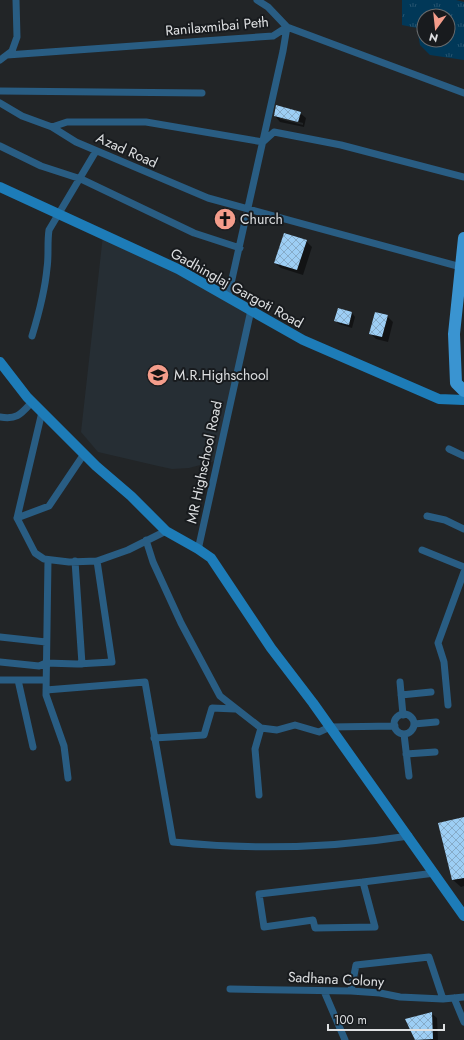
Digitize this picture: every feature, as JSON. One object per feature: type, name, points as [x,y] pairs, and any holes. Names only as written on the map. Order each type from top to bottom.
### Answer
[{"type":"main road","points":[[464,238],[461,267],[462,284],[460,308],[454,334],[456,383],[464,391]]},
{"type":"street","points":[[0,60],[12,51],[17,37],[16,0]]},
{"type":"street","points":[[228,297],[249,210],[287,27],[268,7],[257,0]]},
{"type":"street","name":"Ranilaxmibai Peth","points":[[7,55],[273,36],[287,27],[464,93]]},
{"type":"street","points":[[0,91],[202,93]]},
{"type":"street","name":"Azad Road","points":[[0,104],[22,116],[52,127],[76,142],[208,198],[461,267]]},
{"type":"street","points":[[52,127],[67,122],[146,122],[263,142]]},
{"type":"street","points":[[263,142],[274,132],[341,145],[464,177]]},
{"type":"street","points":[[0,146],[41,166],[80,179],[194,233],[240,248]]},
{"type":"street","points":[[32,336],[44,293],[48,267],[47,241],[49,230],[60,214],[96,151]]},
{"type":"street","name":"Gadhinglaj Gargoti Road","points":[[0,187],[178,269],[303,340],[439,399],[464,400]]},
{"type":"street","name":"MR Highschool Road","points":[[198,549],[251,310]]},
{"type":"street","points":[[0,362],[32,402],[84,454],[131,496],[166,531],[211,558],[271,648],[409,836],[464,916]]},
{"type":"street","points":[[0,417],[10,419],[21,414],[32,402]]},
{"type":"street","points":[[42,412],[17,518],[35,553],[48,560],[97,561],[128,550],[166,531]]},
{"type":"street","points":[[449,449],[464,456]]},
{"type":"street","points":[[17,518],[49,506],[84,454]]},
{"type":"street","points":[[427,516],[445,520],[464,529]]},
{"type":"street","points":[[146,540],[153,562],[181,623],[212,684],[220,696],[261,728],[277,730],[294,725],[319,732],[330,727],[395,726]]},
{"type":"street","points":[[422,550],[464,567]]},
{"type":"street","points":[[48,560],[46,695],[64,746],[68,778]]},
{"type":"street","points":[[76,561],[82,664]]},
{"type":"street","points":[[0,662],[39,666],[46,663],[82,664],[112,662],[97,561]]},
{"type":"street","points":[[448,705],[444,662],[438,643],[464,572]]},
{"type":"street","points":[[0,637],[46,642]]},
{"type":"street","points":[[0,680],[46,680]]},
{"type":"street","points":[[18,680],[33,747]]},
{"type":"street","points":[[46,690],[145,682],[173,842],[222,847],[263,847],[371,842],[409,836]]},
{"type":"street","points":[[400,682],[403,715]]},
{"type":"street","points":[[401,695],[431,692]]},
{"type":"street","points":[[154,738],[204,735],[212,708],[235,708]]},
{"type":"street","points":[[403,715],[409,716],[414,724],[412,730],[404,734],[398,732],[395,726],[396,720],[403,715]]},
{"type":"street","points":[[414,724],[436,722]]},
{"type":"street","points":[[259,795],[255,749],[261,728]]},
{"type":"street","points":[[404,734],[409,776]]},
{"type":"street","points":[[406,754],[435,752]]},
{"type":"street","points":[[363,882],[375,927],[315,928],[313,920],[264,927],[259,894],[434,873]]},
{"type":"street","points":[[352,991],[356,965],[429,957],[443,999]]},
{"type":"street","name":"Sadhana Colony","points":[[230,989],[380,992],[400,997],[443,999],[464,997]]},
{"type":"street","points":[[324,990],[345,1040]]},
{"type":"street","points":[[454,998],[464,1022]]},
{"type":"shaded area","points":[[103,235],[251,310],[219,460],[189,468],[172,469],[98,452],[81,432]]},
{"type":"green space","points":[[402,0],[456,0],[464,2],[464,60],[430,55],[423,48],[456,48],[456,8],[416,8],[416,28],[402,25]]},
{"type":"building","points":[[276,105],[301,112],[298,122],[274,116]]},
{"type":"building","points":[[284,233],[307,240],[297,270],[274,263]]},
{"type":"building","points":[[338,308],[352,312],[349,325],[334,321]]},
{"type":"building","points":[[375,312],[388,315],[382,337],[369,334]]},
{"type":"building","points":[[464,817],[464,878],[452,880],[438,823]]},
{"type":"building","points":[[432,1012],[433,1039],[415,1040],[405,1019]]},
{"type":"place","name":"Church","points":[[225,219]]},
{"type":"place","name":"M.R.Highschool","points":[[158,375]]}]
